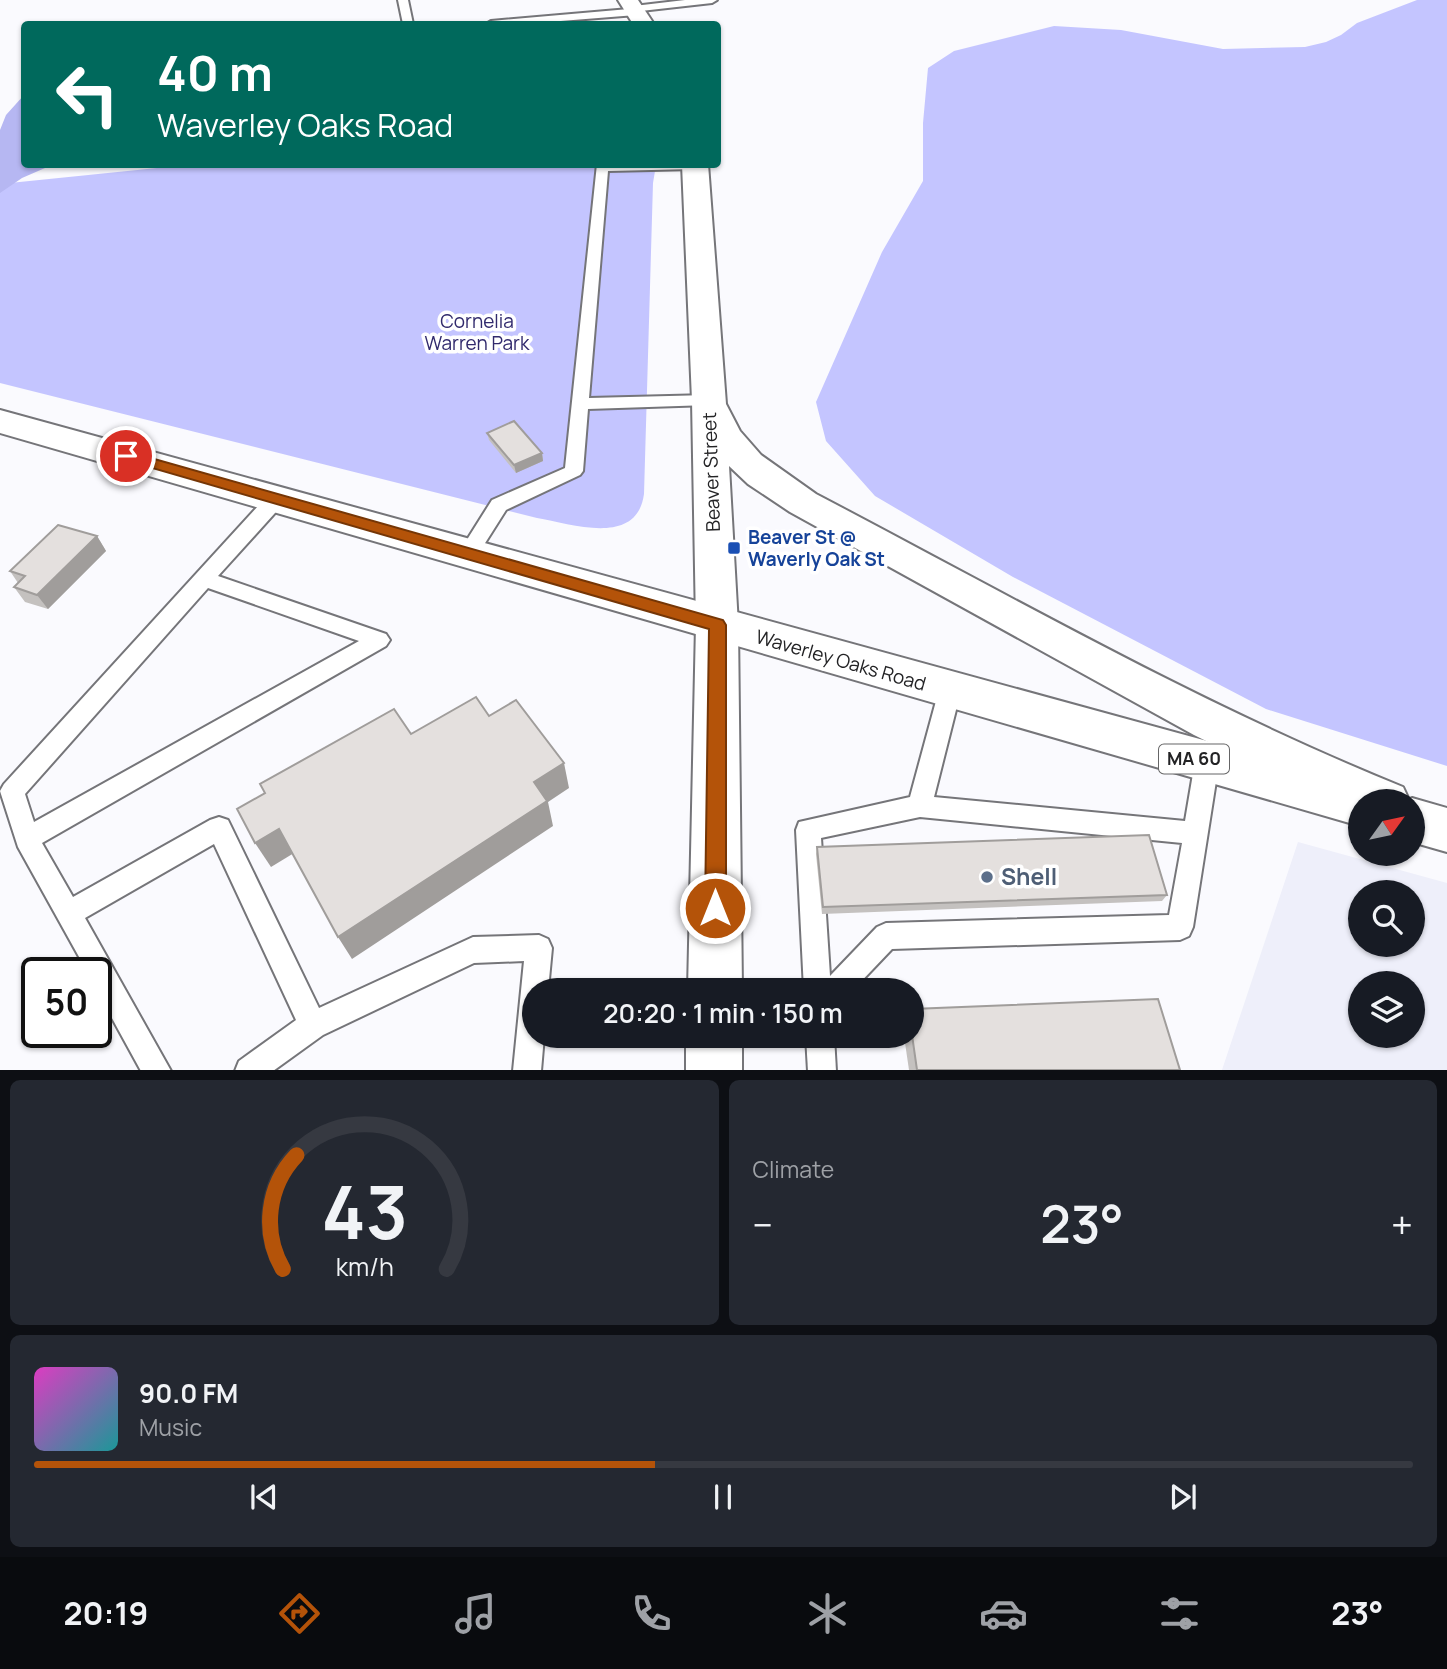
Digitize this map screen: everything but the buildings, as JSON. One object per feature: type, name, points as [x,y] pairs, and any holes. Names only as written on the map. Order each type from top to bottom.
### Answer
[{"type":"main road","name":"Beaver Street","points":[[695,168],[709,400],[717,625],[715,978]]},
{"type":"main road","points":[[709,400],[726,440],[741,458],[758,474],[803,503],[1210,722],[1354,789]]},
{"type":"main road","name":"Waverley Oaks Road","points":[[0,421],[1348,802]]},
{"type":"main road","points":[[1425,817],[1447,827]]},
{"type":"main road","points":[[1425,823],[1447,827]]},
{"type":"main road","points":[[714,1048],[714,1070]]},
{"type":"lane","points":[[403,0],[407,21]]},
{"type":"lane","points":[[524,21],[635,11],[712,0]]},
{"type":"lane","points":[[468,554],[499,505],[574,471],[602,168]]},
{"type":"lane","points":[[580,404],[709,400]]},
{"type":"lane","points":[[157,1070],[27,839],[12,791],[277,498]]},
{"type":"lane","points":[[27,839],[379,640],[204,579]]},
{"type":"lane","points":[[920,806],[950,690]]},
{"type":"lane","points":[[846,978],[886,936],[1180,928],[1207,762]]},
{"type":"lane","points":[[816,978],[808,830],[920,806],[1195,833]]},
{"type":"lane","points":[[70,913],[219,828],[313,1025]]},
{"type":"lane","points":[[249,1070],[313,1025],[473,950],[539,948],[535,978]]},
{"type":"lane","points":[[527,1070],[529,1048]]},
{"type":"lane","points":[[821,1048],[822,1070]]},
{"type":"shaded area","points":[[21,98],[21,168],[45,168],[22,178],[0,193],[0,130],[6,115]]},
{"type":"shaded area","points":[[1298,842],[1348,856],[1348,866],[1385,866],[1447,883],[1447,1070],[1222,1070]]},
{"type":"green space","points":[[1417,0],[1447,0],[1447,766],[1266,709],[1013,577],[875,496],[826,441],[816,402],[882,252],[923,181],[923,123],[928,68],[954,51],[1054,26],[1121,30],[1223,49],[1305,47],[1326,42],[1357,23]]},
{"type":"green space","name":"Cornelia Warren Park","points":[[157,168],[656,168],[644,494],[639,510],[629,521],[601,528],[537,518],[0,383],[0,184]]},
{"type":"place","name":"Beaver St @ Waverly Oak St","points":[[734,548]]},
{"type":"place","name":"Shell","points":[[987,877]]},
{"type":"route","points":[[126,456],[717,625],[715,908]]}]
